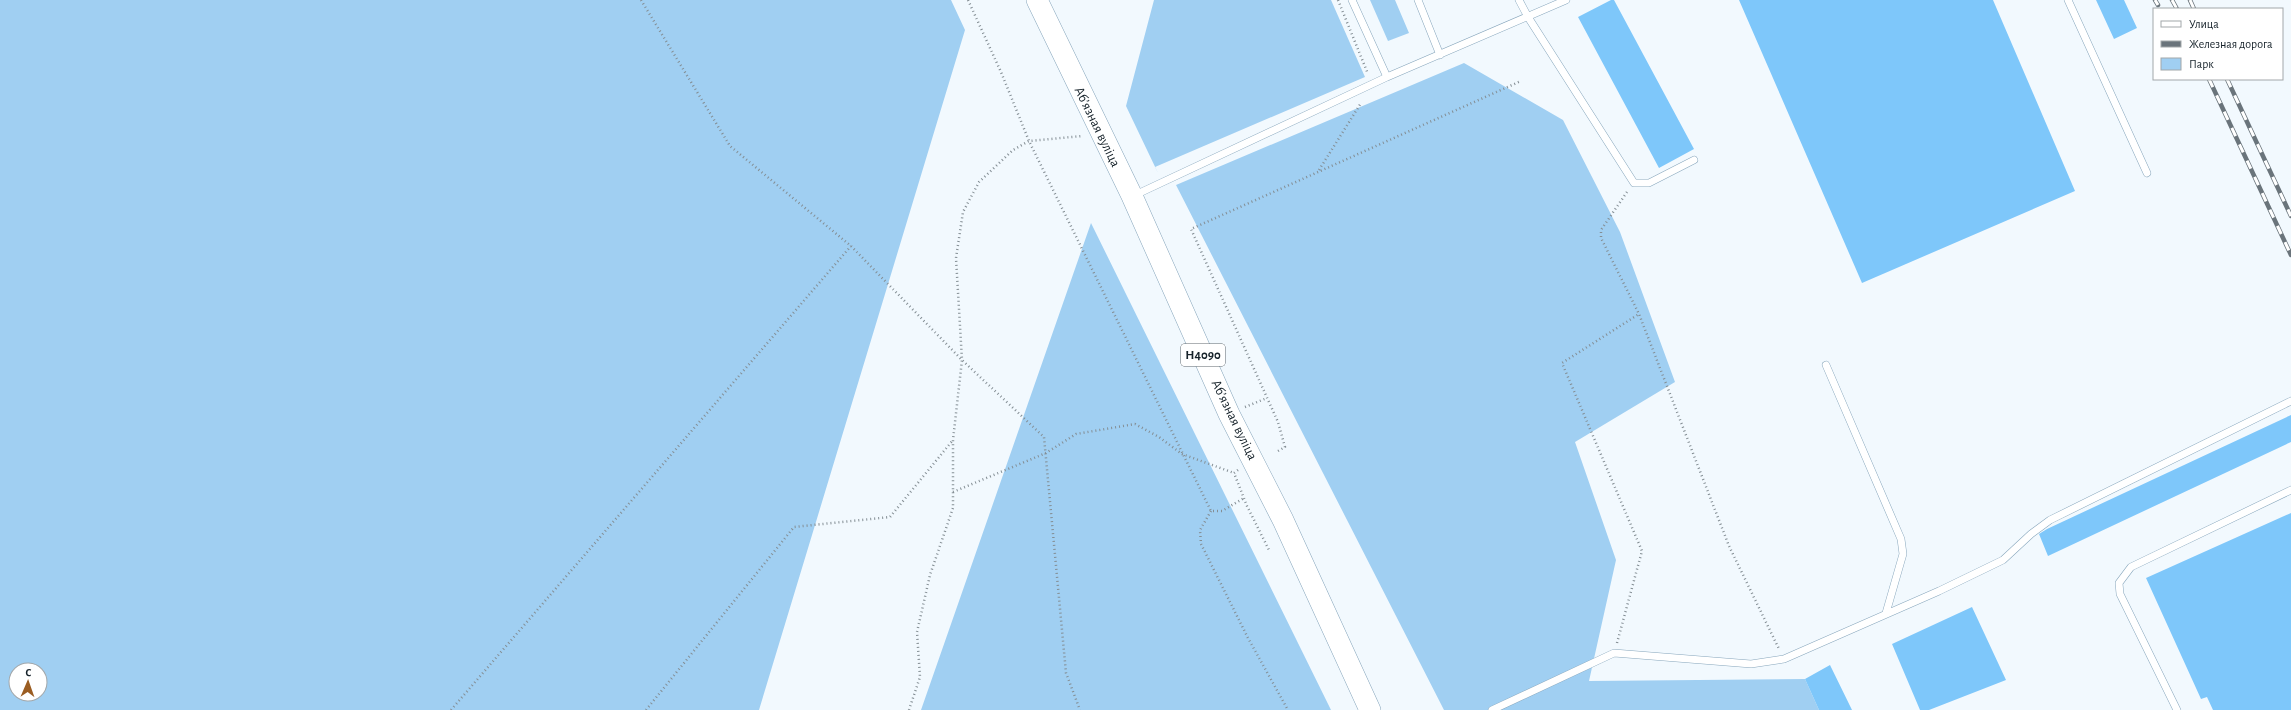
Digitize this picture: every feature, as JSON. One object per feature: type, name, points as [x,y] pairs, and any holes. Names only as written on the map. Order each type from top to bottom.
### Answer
[{"type":"main road","name":"Абʼязная вуліца","points":[[1037,0],[1101,135],[1132,196],[1229,414],[1283,520],[1370,710]]},
{"type":"lane","points":[[1352,0],[1387,77]]},
{"type":"lane","points":[[1418,0],[1440,55]]},
{"type":"lane","points":[[1519,0],[1528,18],[1634,183],[1649,183],[1694,160]]},
{"type":"lane","points":[[1132,196],[1387,77],[1528,18],[1566,0]]},
{"type":"lane","points":[[2068,0],[2147,173]]},
{"type":"lane","points":[[1826,365],[1901,539],[1903,554],[1886,613]]},
{"type":"lane","points":[[1492,710],[1614,653],[1751,664],[1784,659],[1940,590],[2003,560],[2031,534],[2050,520],[2291,400]]},
{"type":"lane","points":[[2177,710],[2120,594],[2119,583],[2131,567],[2291,490]]},
{"type":"path","points":[[641,0],[730,146],[851,246],[962,360],[1044,437],[1066,673],[1080,710]]},
{"type":"path","points":[[968,0],[1001,72],[1029,141],[1211,511]]},
{"type":"path","points":[[1319,171],[1372,84],[1338,0]]},
{"type":"path","points":[[1278,450],[1285,447],[1278,422],[1191,229],[1522,81]]},
{"type":"path","points":[[909,710],[920,677],[917,632],[930,575],[953,508],[953,440],[962,360],[956,258],[963,212],[979,182],[1013,150],[1029,141],[1060,137],[1101,135]]},
{"type":"path","points":[[1634,183],[1601,230],[1601,238],[1639,314],[1729,546],[1784,659]]},
{"type":"path","points":[[451,710],[851,246]]},
{"type":"path","points":[[1614,653],[1642,551],[1562,363],[1639,314]]},
{"type":"path","points":[[1229,414],[1267,398]]},
{"type":"path","points":[[953,492],[1046,453],[1076,434],[1135,424],[1159,437],[1182,454],[1234,473]]},
{"type":"path","points":[[646,710],[794,527],[890,517],[953,440]]},
{"type":"path","points":[[1211,511],[1222,511],[1244,498]]},
{"type":"path","points":[[1246,506],[1270,552]]},
{"type":"path","points":[[1211,511],[1200,530],[1201,544],[1248,638],[1288,710]]},
{"type":"green space","points":[[0,0],[951,0],[965,30],[759,710],[0,710]]},
{"type":"green space","points":[[1154,0],[1331,0],[1365,77],[1155,167],[1126,106]]},
{"type":"green space","points":[[1370,0],[1395,0],[1409,33],[1388,41]]},
{"type":"green space","points":[[1464,63],[1563,120],[1620,232],[1675,382],[1575,442],[1616,560],[1589,681],[1805,679],[1819,710],[1444,710],[1176,185]]},
{"type":"green space","points":[[1091,223],[1331,710],[921,710]]},
{"type":"building","points":[[1611,0],[1614,0],[1694,149],[1659,168],[1578,17]]},
{"type":"building","points":[[1739,0],[1993,0],[2075,191],[1862,283]]},
{"type":"building","points":[[2096,0],[2124,0],[2137,28],[2114,39]]},
{"type":"building","points":[[2291,415],[2291,442],[2048,556],[2039,534],[2047,529]]},
{"type":"building","points":[[2291,513],[2291,710],[2213,710],[2207,697],[2201,699],[2146,578]]},
{"type":"building","points":[[1972,607],[2006,680],[1929,710],[1920,710],[1892,644]]},
{"type":"building","points":[[1830,665],[1852,710],[1819,710],[1805,679]]},
{"type":"railway","points":[[2155,0],[2158,5]]},
{"type":"railway","points":[[2172,0],[2176,8]]},
{"type":"railway","points":[[2190,0],[2194,8]]},
{"type":"railway","points":[[2209,80],[2291,255]]},
{"type":"railway","points":[[2227,80],[2291,216]]}]
